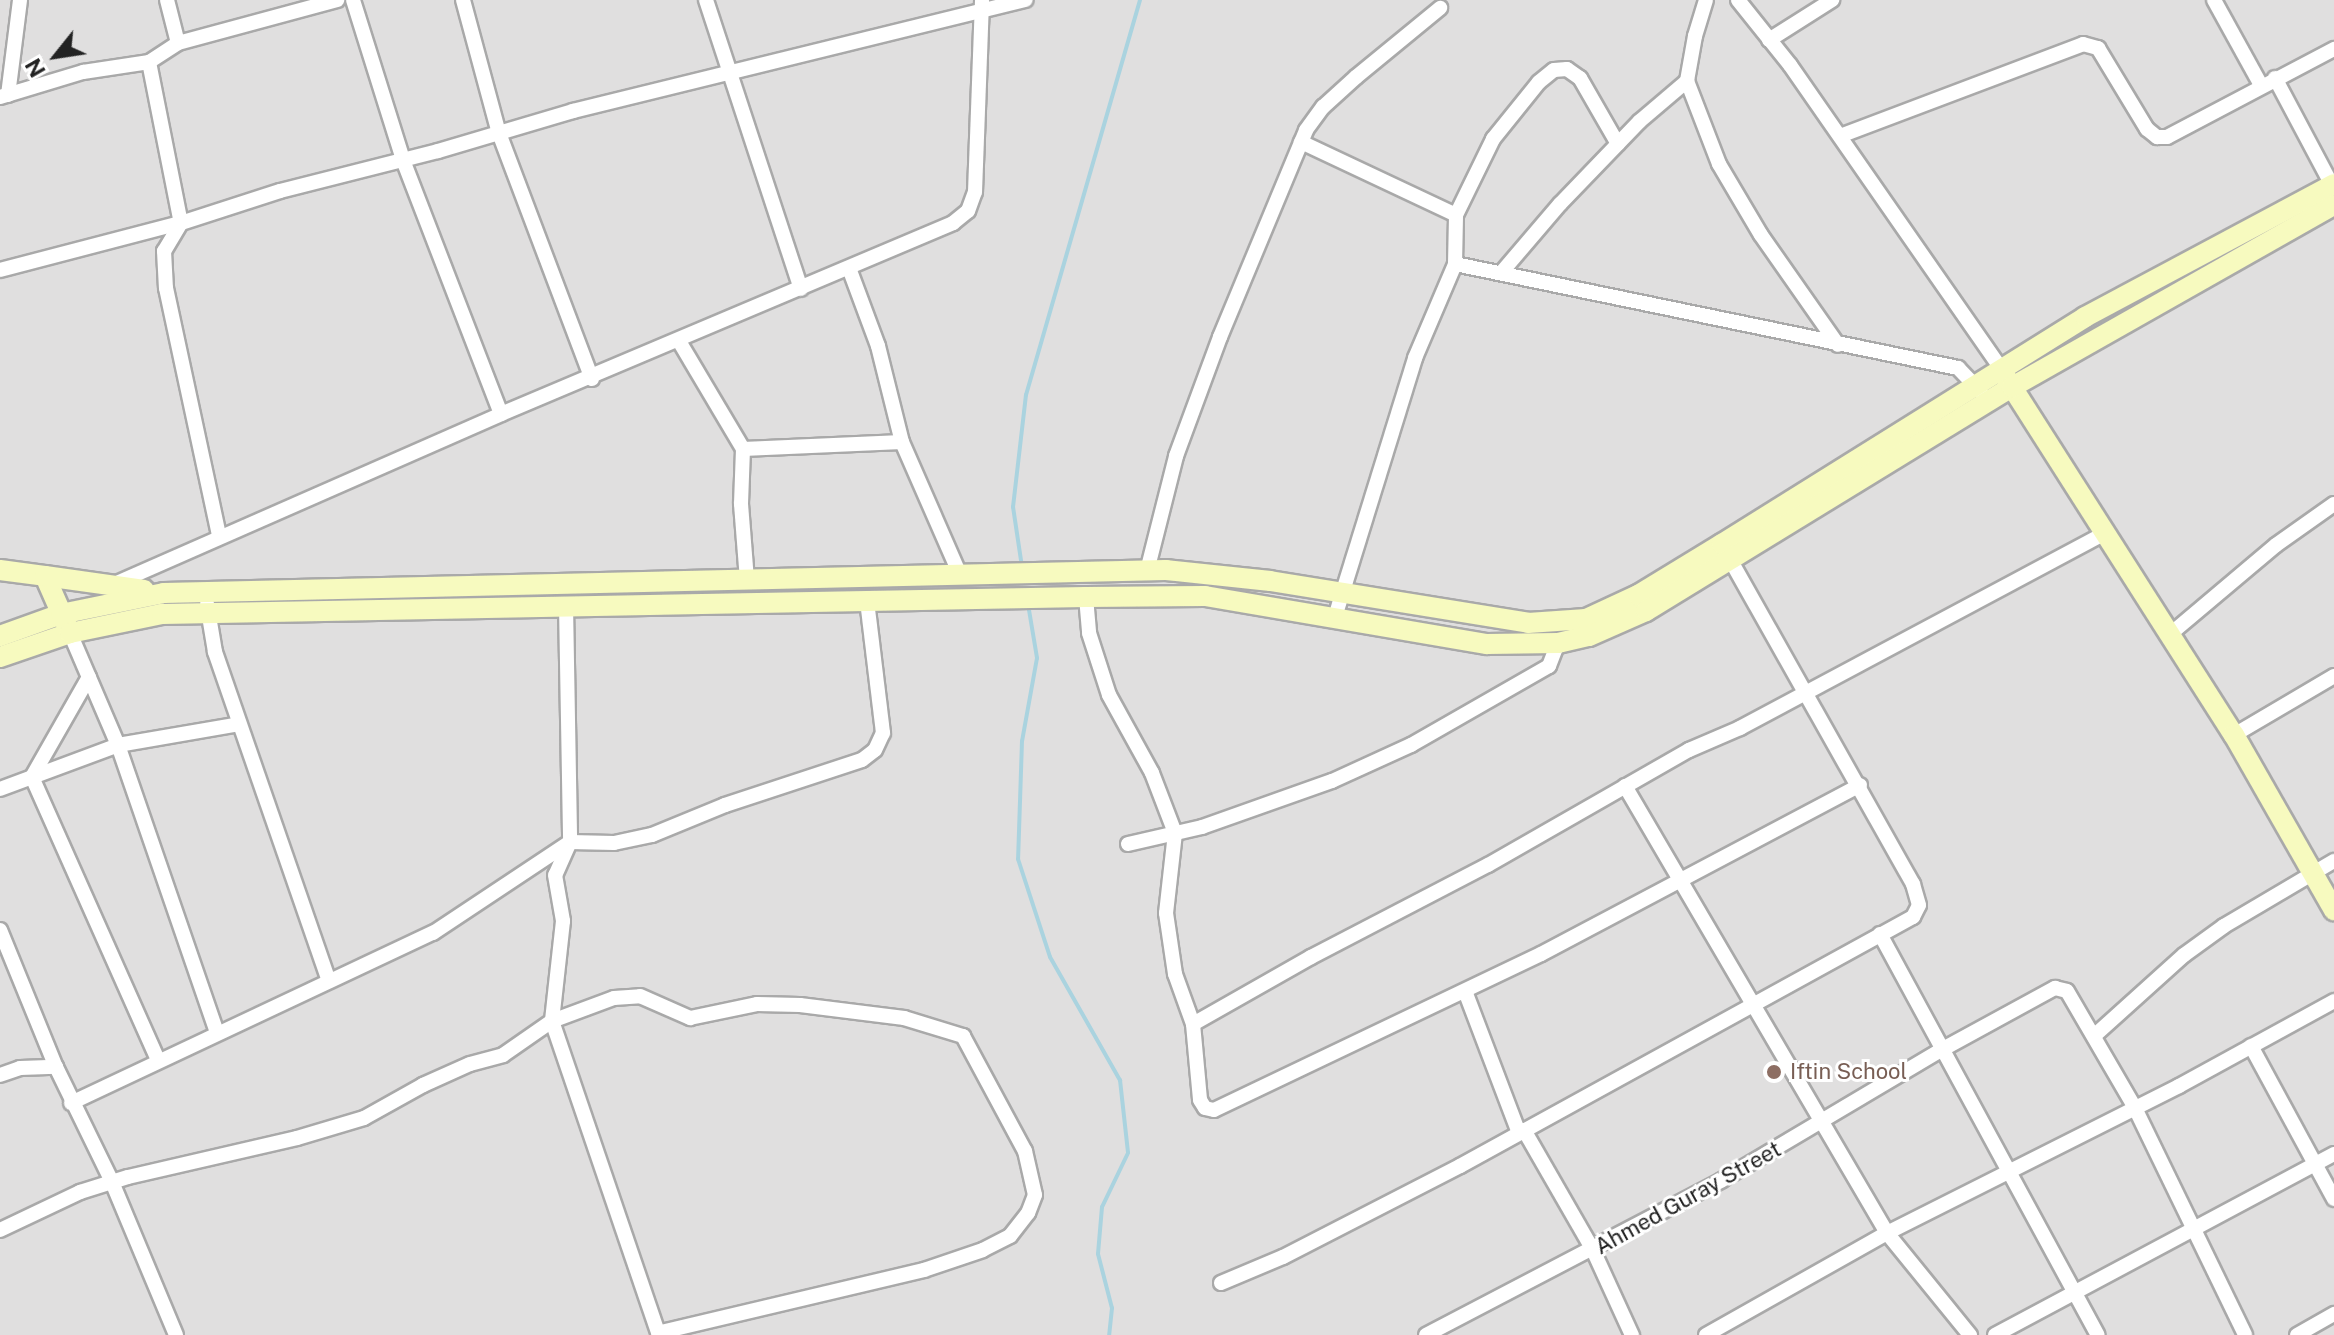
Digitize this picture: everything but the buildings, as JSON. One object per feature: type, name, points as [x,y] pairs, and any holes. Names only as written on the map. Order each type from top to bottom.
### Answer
[{"type":"main road","points":[[0,657],[70,633],[162,614],[867,600],[975,602],[1079,597],[1205,596],[1487,644],[1558,643],[1618,626],[1726,552],[1982,393],[2001,369],[2085,317],[2333,191]]},
{"type":"main road","points":[[1982,393],[2012,387],[2333,191]]},
{"type":"main road","points":[[2001,369],[2103,534],[2234,735],[2334,910]]},
{"type":"main road","points":[[0,570],[164,593],[1147,571],[1217,574],[1497,620],[1558,624],[1586,619],[1610,610],[1726,552]]},
{"type":"main road","points":[[45,576],[70,633]]},
{"type":"main road","points":[[0,636],[61,614],[164,593]]},
{"type":"street","points":[[20,0],[4,96],[83,72],[149,62],[178,43],[337,0]]},
{"type":"street","points":[[167,0],[178,43]]},
{"type":"street","points":[[353,0],[403,160],[501,414]]},
{"type":"street","points":[[463,0],[499,133],[592,379]]},
{"type":"street","points":[[706,0],[801,289]]},
{"type":"street","points":[[0,270],[181,223],[280,191],[982,4],[1026,0]]},
{"type":"street","points":[[1706,0],[1695,36],[1687,81],[1719,164],[1761,235],[1838,345]]},
{"type":"street","points":[[1738,0],[1840,136],[2001,369]]},
{"type":"street","points":[[1769,40],[1832,0]]},
{"type":"street","points":[[2214,0],[2261,85]]},
{"type":"street","points":[[110,585],[501,414],[592,379],[953,223],[968,211],[975,192],[982,4]]},
{"type":"street","points":[[1147,571],[1176,456],[1220,337],[1301,142],[1323,107],[1440,8]]},
{"type":"street","points":[[1840,136],[2083,44],[2098,48],[2147,129],[2157,137],[2167,137],[2334,49]]},
{"type":"street","points":[[149,62],[181,223],[164,251],[166,288],[219,536]]},
{"type":"street","points":[[1335,617],[1415,358],[1455,264],[1456,215],[1493,139],[1539,82],[1554,70],[1567,69],[1580,78],[1618,144]]},
{"type":"street","points":[[2275,78],[2333,191]]},
{"type":"street","points":[[1501,273],[1618,144],[1687,81]]},
{"type":"street","points":[[1301,142],[1456,215]]},
{"type":"street","points":[[1455,264],[1958,368],[1982,393]]},
{"type":"street","points":[[849,268],[878,346],[902,442],[964,574]]},
{"type":"street","points":[[679,341],[743,449],[741,504],[747,580]]},
{"type":"street","points":[[743,449],[902,442]]},
{"type":"street","points":[[2168,636],[2276,545],[2334,504]]},
{"type":"street","points":[[1193,1024],[1311,957],[1488,865],[1625,786],[2103,534]]},
{"type":"street","points":[[1221,1283],[1283,1257],[1521,1132],[1913,917],[1919,905],[1913,884],[1860,785],[1726,552]]},
{"type":"street","points":[[207,592],[207,613],[215,652],[329,981]]},
{"type":"street","points":[[1079,597],[1109,695],[1152,773],[1175,833],[1166,913],[1175,974],[1193,1024],[1200,1100],[1205,1108],[1214,1110],[1465,991],[1860,785]]},
{"type":"street","points":[[71,1103],[433,933],[570,842],[614,843],[652,835],[725,805],[862,760],[875,750],[883,733],[867,600]]},
{"type":"street","points":[[0,1230],[80,1192],[112,1182],[297,1138],[364,1118],[470,1064],[503,1055],[552,1021],[614,998],[640,996],[690,1018],[757,1004],[800,1005],[904,1018],[950,1030],[971,1045],[1025,1151],[1035,1195],[1028,1213],[1010,1236],[983,1250],[924,1270],[659,1334],[552,1021],[563,921],[555,875],[570,842],[566,605]]},
{"type":"street","points":[[70,633],[118,745],[217,1032]]},
{"type":"street","points":[[1128,844],[1175,833],[1332,781],[1411,745],[1549,666],[1558,643]]},
{"type":"street","points":[[2234,735],[2334,676]]},
{"type":"street","points":[[32,777],[89,677]]},
{"type":"street","points":[[0,789],[118,745],[239,724]]},
{"type":"street","points":[[32,777],[158,1060]]},
{"type":"street","points":[[1625,786],[1887,1233],[1970,1335]]},
{"type":"street","points":[[2094,1036],[2184,955],[2224,926],[2334,861]]},
{"type":"street","points":[[0,930],[71,1103],[112,1182],[176,1335]]},
{"type":"street","points":[[1880,934],[2098,1335]]},
{"type":"street","name":"Ahmed Guray Street","points":[[1426,1335],[1593,1250],[1824,1122],[1943,1049],[2055,988],[2067,991],[2135,1108],[2245,1335]]},
{"type":"street","points":[[1465,991],[1521,1132],[1593,1250],[1632,1335]]},
{"type":"street","points":[[1706,1335],[1887,1233],[2135,1108],[2334,1001]]},
{"type":"street","points":[[2251,1046],[2334,1199]]},
{"type":"street","points":[[0,1075],[20,1068],[56,1067]]},
{"type":"street","points":[[1995,1335],[2334,1154]]},
{"type":"street","points":[[2297,1335],[2334,1314]]},
{"type":"shaded area","points":[[0,0],[2334,0],[2334,1335],[0,1335]]},
{"type":"waterway","points":[[1022,567],[1013,507],[1026,395],[1140,0]]},
{"type":"waterway","points":[[1028,604],[1037,658],[1022,741],[1018,859],[1050,957],[1120,1080],[1128,1153],[1102,1207],[1098,1254],[1112,1308],[1109,1335]]},
{"type":"place","name":"Iftin School","points":[[1774,1072]]}]
